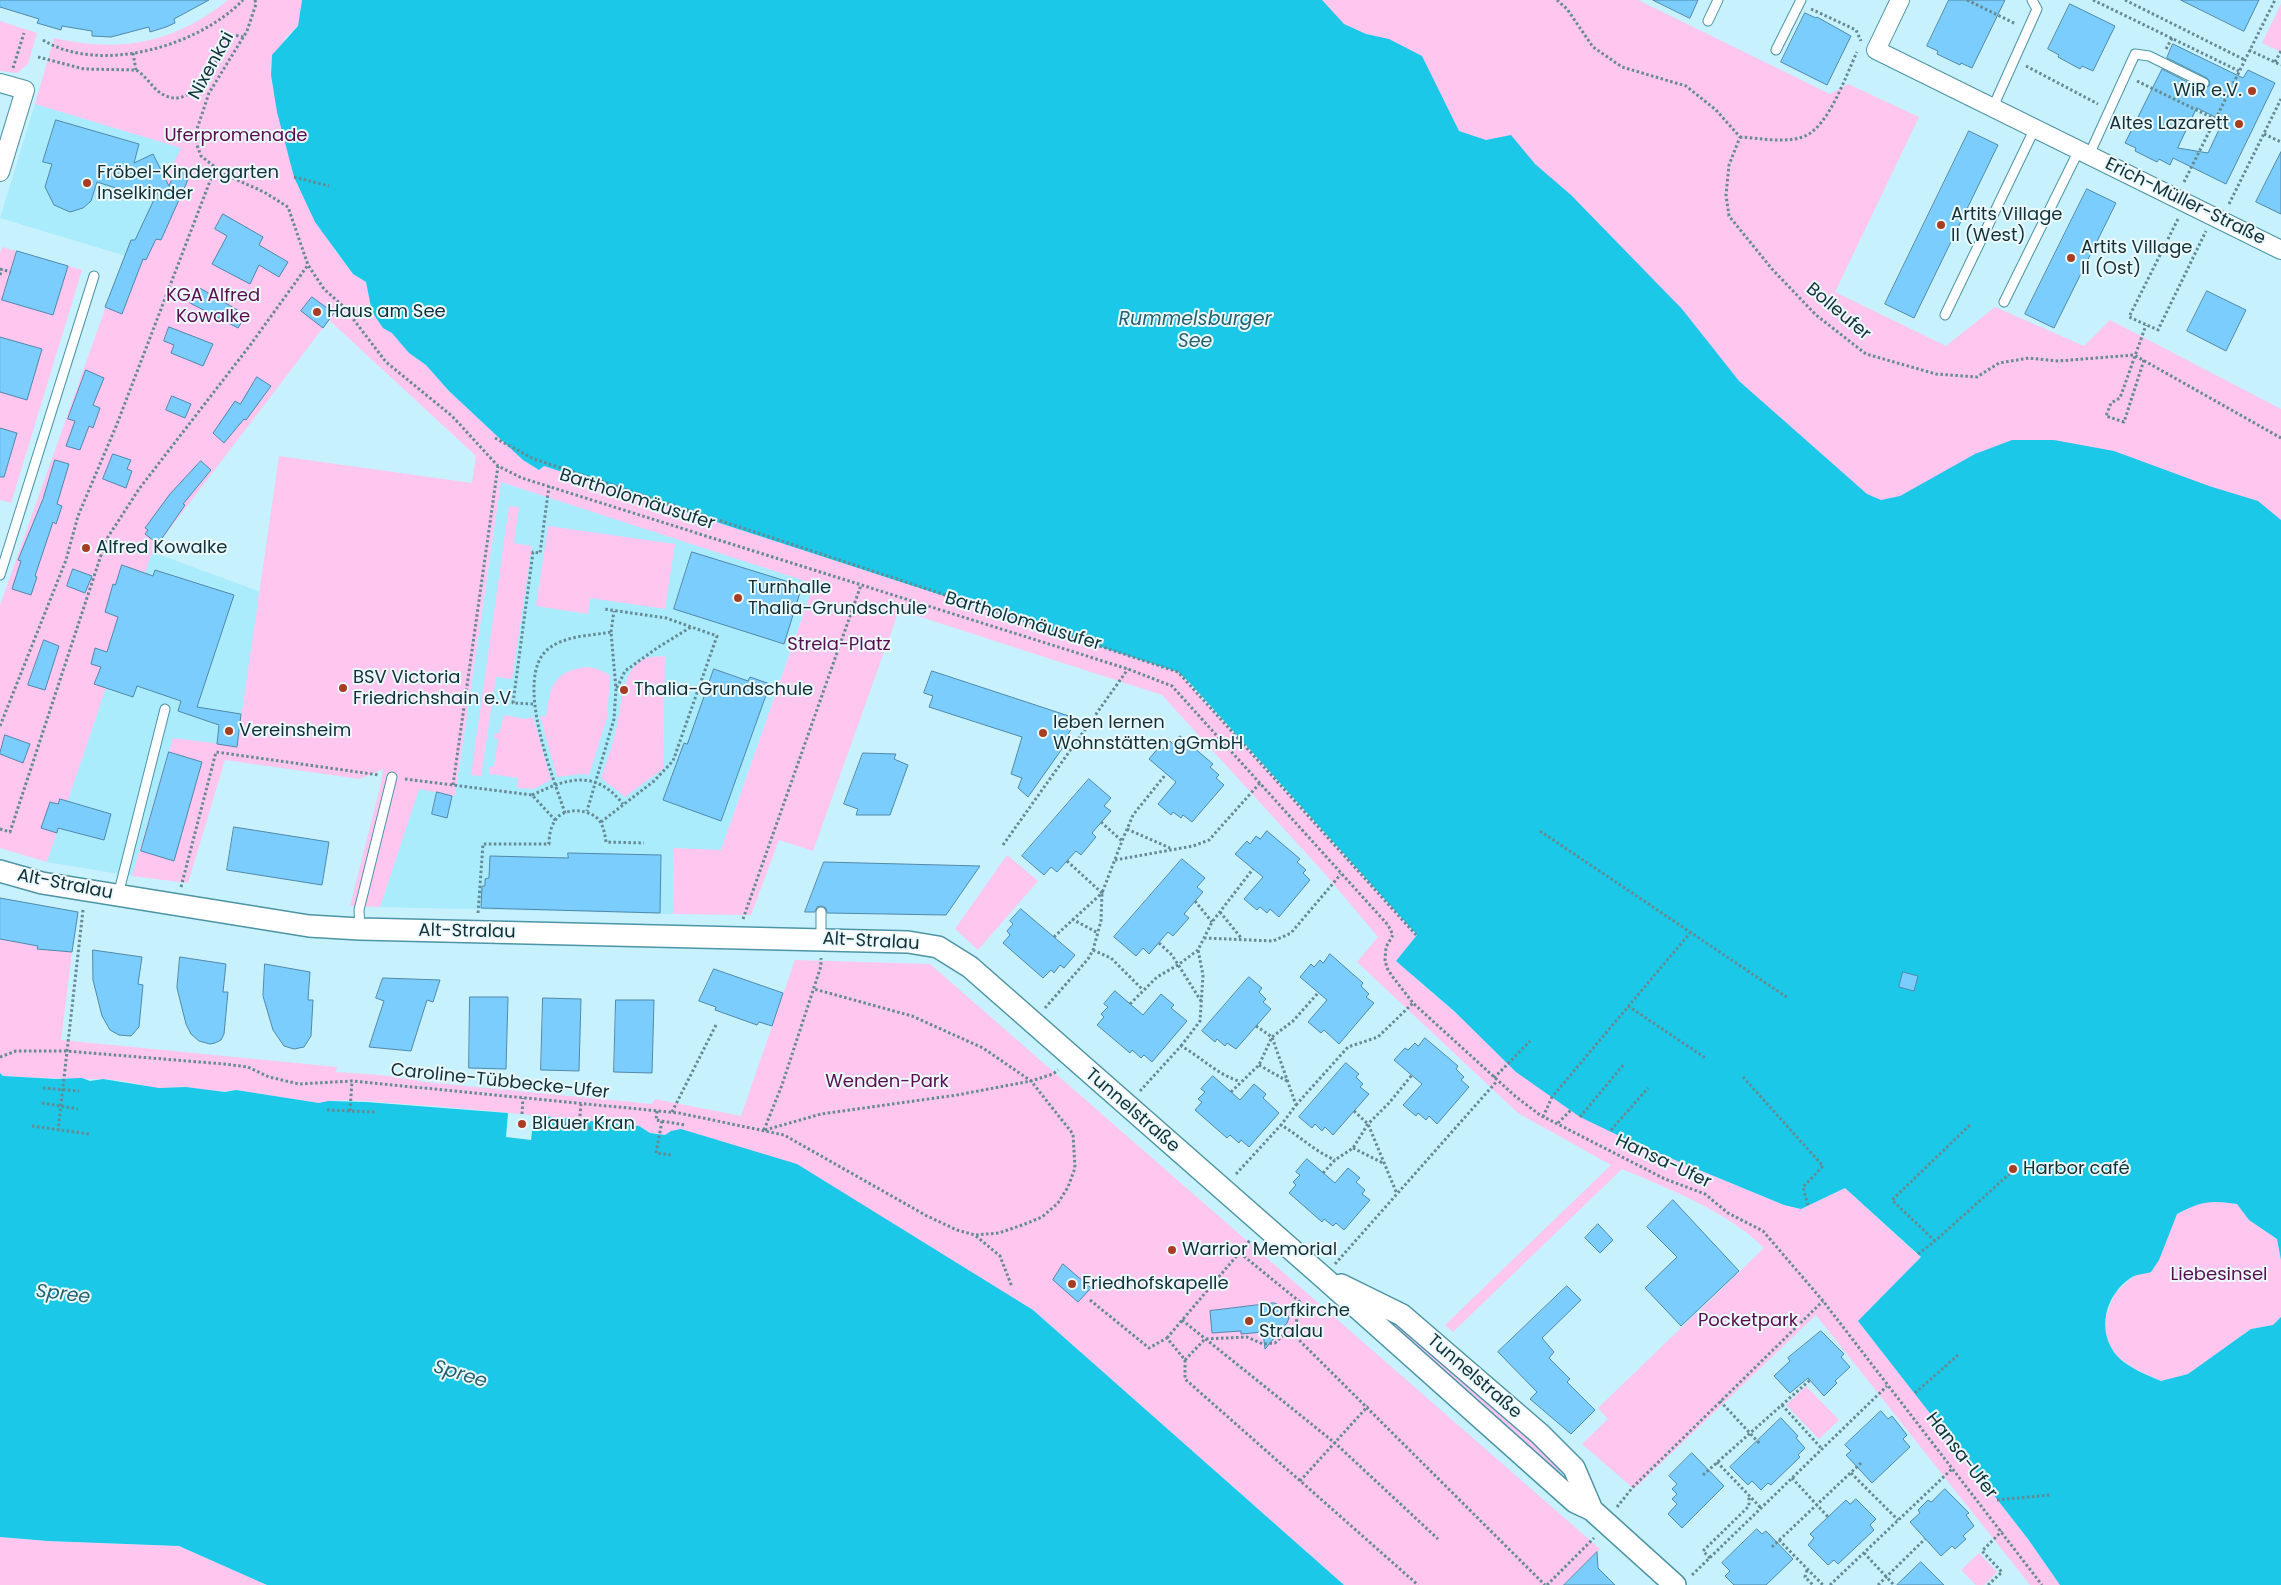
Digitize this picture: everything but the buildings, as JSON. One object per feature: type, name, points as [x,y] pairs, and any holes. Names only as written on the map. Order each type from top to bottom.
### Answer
[{"type":"street","points":[[1876,50],[1900,0]]},
{"type":"street","name":"Erich-Müller-Straße","points":[[1876,50],[2281,250]]},
{"type":"street","points":[[0,172],[4,142],[25,90],[5,79]]},
{"type":"street","name":"Alt-Stralau","points":[[0,871],[42,883],[309,926],[821,948],[908,942],[938,947]]},
{"type":"street","name":"Tunnelstraße","points":[[938,947],[970,968],[1330,1271],[1402,1315],[1565,1458],[1574,1468],[1592,1510],[1683,1580]]},
{"type":"lane","points":[[1708,21],[1718,0]]},
{"type":"lane","points":[[1993,107],[2037,9],[2032,0]]},
{"type":"lane","points":[[1776,50],[1800,2]]},
{"type":"lane","name":"Erich-Müller-Straße","points":[[2084,152],[2109,110],[2135,54],[2149,56],[2204,83]]},
{"type":"lane","points":[[1945,315],[2035,128]]},
{"type":"lane","points":[[2004,302],[2084,152]]},
{"type":"lane","points":[[0,575],[94,276]]},
{"type":"lane","points":[[118,895],[165,709]]},
{"type":"lane","points":[[360,929],[359,910],[392,777]]},
{"type":"lane","points":[[821,912],[821,948]]},
{"type":"path","points":[[43,40],[55,48],[94,55],[133,53],[172,44],[199,32],[221,19],[243,0]]},
{"type":"path","name":"Nixenkai","points":[[215,168],[201,156],[197,145],[196,132],[209,93],[244,37],[256,4],[255,0]]},
{"type":"path","points":[[1557,0],[1566,9],[1593,47],[1622,67],[1686,86],[1716,110],[1740,137],[1782,140],[1805,136],[1822,124],[1858,51]]},
{"type":"path","points":[[1967,0],[2000,16]]},
{"type":"path","points":[[2093,0],[2239,71]]},
{"type":"path","points":[[2125,0],[2245,60]]},
{"type":"path","points":[[2275,0],[2215,119],[2129,317],[2158,330],[2281,99]]},
{"type":"path","points":[[1800,2],[1856,30],[1862,42],[1876,50]]},
{"type":"path","points":[[5,79],[24,33]]},
{"type":"path","points":[[133,53],[136,70],[163,95],[180,98],[193,93],[234,35],[244,37]]},
{"type":"path","points":[[2250,50],[2281,65]]},
{"type":"path","points":[[2275,62],[2281,50]]},
{"type":"path","points":[[38,58],[84,69],[136,70]]},
{"type":"path","points":[[2014,60],[2109,110]]},
{"type":"path","points":[[2145,85],[2215,119]]},
{"type":"path","points":[[2264,134],[2281,142]]},
{"type":"path","name":"Bolleufer","points":[[1740,137],[1729,165],[1726,195],[1729,216],[1772,270],[1816,315],[1866,354],[1936,374],[1977,377],[1999,363],[2029,358],[2058,361],[2134,355]]},
{"type":"path","points":[[0,726],[66,560],[78,516],[117,424],[215,168],[288,207],[308,266],[324,289],[344,307],[386,362],[452,416],[498,466],[453,785]]},
{"type":"path","points":[[294,177],[329,186]]},
{"type":"path","points":[[0,830],[10,832],[106,540],[139,489],[251,344],[308,266]]},
{"type":"path","points":[[0,276],[1,269],[11,272]]},
{"type":"path","points":[[2144,360],[2124,422],[2106,416],[2111,403],[2120,398],[2146,325]]},
{"type":"path","points":[[2134,355],[2281,438]]},
{"type":"path","points":[[495,438],[534,459],[1178,672],[1417,936]]},
{"type":"path","name":"Bartholomäusufer","points":[[498,466],[522,478],[1128,669],[1172,686],[1388,925]]},
{"type":"path","points":[[534,704],[513,703],[533,552],[540,553],[549,486]]},
{"type":"path","points":[[743,919],[861,586]]},
{"type":"path","points":[[601,822],[654,781],[673,761],[717,636],[666,618],[604,609]]},
{"type":"path","points":[[587,811],[614,719],[616,689],[611,632],[614,610]]},
{"type":"path","points":[[616,689],[625,671],[657,648],[692,627]]},
{"type":"path","points":[[566,813],[534,704],[535,672],[540,658],[548,649],[577,636],[611,632]]},
{"type":"path","points":[[1003,845],[1128,669]]},
{"type":"path","points":[[181,888],[216,752],[532,795],[556,784],[578,778],[595,781],[614,792],[623,804]]},
{"type":"path","points":[[1043,1010],[1093,950],[1101,921],[1102,893],[1114,860],[1133,815],[1166,774]]},
{"type":"path","points":[[1114,860],[1170,848],[1192,846],[1209,840],[1260,783]]},
{"type":"path","points":[[532,795],[556,821]]},
{"type":"path","points":[[478,914],[483,844],[549,844],[549,834],[560,816],[566,813],[587,811],[601,822],[606,842],[644,843]]},
{"type":"path","points":[[1101,822],[1122,841]]},
{"type":"path","points":[[1127,829],[1170,848]]},
{"type":"path","points":[[1540,831],[1788,998]]},
{"type":"path","points":[[1067,861],[1102,893]]},
{"type":"path","points":[[1130,1004],[1157,977],[1178,966],[1198,950],[1212,922],[1253,869]]},
{"type":"path","points":[[1204,938],[1273,941],[1291,933],[1342,873]]},
{"type":"path","points":[[1054,937],[1102,893]]},
{"type":"path","points":[[1195,901],[1212,922]]},
{"type":"path","points":[[58,1130],[84,907]]},
{"type":"path","points":[[1220,912],[1243,939]]},
{"type":"path","points":[[1072,919],[1098,933]]},
{"type":"path","name":"Hansa-Ufer","points":[[1388,925],[1393,934],[1386,947],[1387,968],[1413,1003],[1497,1081],[1543,1117],[1665,1179],[1705,1194],[1728,1213],[1763,1231],[1823,1300],[1887,1386],[1953,1468],[2042,1585]]},
{"type":"path","points":[[1543,1117],[1552,1097],[1690,933]]},
{"type":"path","points":[[1159,943],[1172,955],[1201,1001]]},
{"type":"path","points":[[764,1131],[782,1085],[814,989],[821,966],[821,948]]},
{"type":"path","points":[[1093,950],[1111,958],[1143,990]]},
{"type":"path","points":[[1142,1089],[1181,1046],[1200,1020],[1203,975],[1198,950]]},
{"type":"path","points":[[814,989],[912,1016],[983,1048],[1031,1081],[1073,1134],[1075,1168],[1068,1187],[1058,1203],[1042,1217],[999,1233],[975,1235]]},
{"type":"path","points":[[1230,1092],[1259,1065],[1272,1037],[1293,1021],[1318,993]]},
{"type":"path","points":[[1238,1172],[1348,1047],[1378,1037],[1413,1003]]},
{"type":"path","points":[[1628,1006],[1707,1059]]},
{"type":"path","points":[[672,1113],[717,1024]]},
{"type":"path","points":[[1256,1026],[1272,1037],[1296,1105]]},
{"type":"path","points":[[1494,1078],[1530,1041]]},
{"type":"path","points":[[1181,1046],[1226,1077],[1239,1082]]},
{"type":"path","name":"Caroline-Tübbecke-Ufer","points":[[0,1057],[16,1051],[66,1051],[224,1064],[248,1067],[269,1077],[299,1084],[352,1081],[672,1113],[784,1135],[927,1216],[956,1230],[975,1235]]},
{"type":"path","points":[[1580,1116],[1624,1064]]},
{"type":"path","points":[[1259,1065],[1288,1082]]},
{"type":"path","points":[[764,1131],[821,1114],[958,1095],[1031,1081],[1053,1074],[1058,1070]]},
{"type":"path","points":[[1323,1172],[1335,1160],[1352,1148],[1368,1124],[1389,1103],[1412,1075]]},
{"type":"path","points":[[1743,1077],[1823,1166],[1803,1187],[1808,1206]]},
{"type":"path","points":[[350,1111],[352,1081]]},
{"type":"path","points":[[1330,1271],[1497,1081]]},
{"type":"path","points":[[43,1088],[79,1091]]},
{"type":"path","points":[[1611,1130],[1648,1088]]},
{"type":"path","points":[[522,1114],[523,1098]]},
{"type":"path","points":[[42,1103],[78,1109]]},
{"type":"path","points":[[578,1126],[581,1104]]},
{"type":"path","points":[[327,1110],[374,1112]]},
{"type":"path","points":[[1558,1123],[1571,1110]]},
{"type":"path","points":[[657,1111],[656,1120],[686,1126]]},
{"type":"path","points":[[1354,1111],[1368,1124],[1397,1194]]},
{"type":"path","points":[[539,1121],[598,1129]]},
{"type":"path","points":[[662,1121],[656,1153],[671,1155]]},
{"type":"path","points":[[1281,1125],[1299,1135],[1317,1152],[1335,1160]]},
{"type":"path","points":[[1936,1242],[1892,1200],[1970,1125]]},
{"type":"path","points":[[32,1126],[89,1134]]},
{"type":"path","points":[[1352,1148],[1383,1163]]},
{"type":"path","points":[[1918,1254],[1936,1242],[2015,1169]]},
{"type":"path","points":[[975,1235],[1000,1256],[1012,1287]]},
{"type":"path","points":[[1090,1300],[1149,1348],[1167,1338],[1254,1235]]},
{"type":"path","points":[[1240,1252],[1300,1302],[1294,1335]]},
{"type":"path","points":[[1628,1493],[1823,1300]]},
{"type":"path","points":[[1182,1320],[1335,1443],[1438,1539]]},
{"type":"path","points":[[1185,1360],[1205,1339],[1247,1337],[1263,1344],[1275,1343],[1282,1336],[1294,1335],[1368,1406],[1546,1585],[1596,1536]]},
{"type":"path","points":[[1167,1338],[1185,1360],[1185,1379],[1418,1585]]},
{"type":"path","points":[[1915,1393],[1958,1355]]},
{"type":"path","points":[[1703,1475],[1810,1380]]},
{"type":"path","points":[[1683,1580],[1710,1558],[1887,1386]]},
{"type":"path","points":[[1720,1401],[1760,1444]]},
{"type":"path","points":[[1782,1405],[1822,1449]]},
{"type":"path","points":[[1300,1481],[1368,1406]]},
{"type":"path","points":[[1717,1462],[1761,1508]]},
{"type":"path","points":[[1772,1547],[1861,1463]]},
{"type":"path","points":[[1830,1585],[1953,1468]]},
{"type":"path","points":[[1851,1473],[1898,1520]]},
{"type":"path","points":[[1792,1478],[1830,1518]]},
{"type":"path","points":[[1710,1558],[1703,1551],[1749,1506],[1749,1495]]},
{"type":"path","points":[[1997,1500],[2050,1496]]},
{"type":"path","points":[[1988,1585],[2002,1572],[1982,1551],[2002,1532]]},
{"type":"path","points":[[1878,1585],[1925,1539]]},
{"type":"path","points":[[1779,1540],[1823,1585]]},
{"type":"path","points":[[1864,1554],[1894,1585]]},
{"type":"path","points":[[1808,1569],[1806,1577],[1813,1585]]},
{"type":"shaded area","name":"Fröbel-Kindergarten Inselkinder","points":[[35,104],[182,148],[126,256],[0,218]]},
{"type":"shaded area","name":"Thalia-Grundschule","points":[[501,482],[814,583],[721,850],[674,849],[673,914],[380,907],[419,788],[455,796]]},
{"type":"shaded area","points":[[152,552],[261,592],[237,747],[173,739],[132,876],[47,862]]},
{"type":"green space","points":[[228,0],[302,0],[298,26],[286,37],[270,65],[273,91],[334,249],[353,274],[366,282],[372,312],[383,328],[392,333],[409,353],[426,365],[449,391],[523,460],[539,470],[544,466],[1178,672],[1417,936],[1396,961],[1552,1097],[1634,1143],[1784,1205],[1801,1209],[1845,1188],[1921,1258],[1858,1321],[2028,1539],[2060,1585],[2030,1585],[1816,1315],[1634,1489],[1582,1444],[1608,1419],[1598,1408],[1764,1248],[1733,1223],[1715,1212],[1678,1193],[1622,1169],[1453,1332],[1445,1325],[1611,1165],[1518,1113],[1357,962],[1378,937],[1326,875],[1162,695],[899,610],[813,851],[779,840],[751,915],[673,914],[674,848],[721,850],[814,584],[501,482],[455,796],[419,789],[380,907],[350,906],[383,769],[360,779],[225,760],[188,883],[132,876],[173,738],[237,746],[279,456],[472,483],[476,456],[329,320],[152,552],[47,862],[0,848],[0,605],[116,278],[181,148],[35,104],[54,38],[102,45],[146,41],[187,27]]},
{"type":"green space","points":[[1309,0],[1638,0],[1830,94],[1848,84],[1919,117],[1835,292],[1946,346],[1995,307],[2084,346],[2110,320],[2281,409],[2281,571],[1869,518],[1469,152]]},
{"type":"green space","points":[[2281,4],[2281,52],[2262,43]]},
{"type":"green space","points":[[0,21],[37,33],[28,64],[17,73],[0,71]]},
{"type":"green space","points":[[2,247],[82,270],[11,503],[0,500],[0,253]]},
{"type":"green space","points":[[509,506],[519,507],[514,543],[532,546],[512,679],[496,677],[481,776],[471,775]]},
{"type":"green space","points":[[548,526],[675,544],[665,609],[590,598],[588,614],[536,606]]},
{"type":"green space","points":[[665,656],[663,769],[625,797],[601,778],[618,721],[624,690],[631,671],[637,663],[648,657]]},
{"type":"green space","points":[[586,667],[595,668],[610,675],[607,718],[589,775],[557,777],[540,716],[546,716],[549,696],[555,682],[566,673]]},
{"type":"green space","points":[[504,715],[525,719],[533,717],[551,780],[534,789],[517,788],[518,778],[490,774],[490,767],[494,766],[498,739],[494,738],[495,733],[499,733]]},
{"type":"green space","points":[[1007,855],[1038,881],[978,950],[955,929]]},
{"type":"green space","name":"Wenden-Park","points":[[0,939],[38,946],[37,949],[72,952],[61,1040],[337,1067],[336,1072],[381,1075],[425,1082],[652,1104],[655,1099],[741,1116],[795,960],[930,964],[1600,1549],[1563,1585],[1344,1585],[1033,1310],[671,1131],[665,1135],[650,1133],[639,1126],[462,1108],[339,1100],[319,1103],[236,1090],[217,1091],[182,1087],[160,1088],[109,1079],[3,1076],[0,1073]]},
{"type":"green space","name":"Liebesinsel","points":[[2212,1201],[2237,1204],[2249,1220],[2277,1239],[2281,1260],[2281,1317],[2273,1325],[2251,1329],[2188,1374],[2161,1381],[2135,1369],[2118,1357],[2108,1343],[2104,1321],[2115,1293],[2133,1277],[2167,1236],[2177,1214],[2196,1204]]},
{"type":"green space","points":[[1393,1318],[1564,1467],[1556,1475],[1386,1326]]},
{"type":"green space","points":[[1806,1386],[1839,1420],[1819,1439],[1786,1405]]},
{"type":"green space","points":[[0,1537],[48,1541],[179,1546],[267,1585],[0,1585]]},
{"type":"green space","points":[[1979,1553],[1997,1572],[1984,1585],[1976,1585],[1961,1570]]},
{"type":"water","name":"Rummelsburger See","points":[[302,0],[1322,0],[1344,24],[1366,34],[1389,39],[1422,56],[1459,131],[1486,140],[1511,135],[1535,164],[1571,195],[1682,309],[1739,381],[1867,494],[1881,500],[1900,496],[1975,454],[2012,440],[2054,440],[2114,451],[2209,486],[2258,501],[2281,520],[2281,1260],[2277,1239],[2249,1220],[2237,1204],[2212,1202],[2193,1206],[2177,1214],[2159,1260],[2151,1272],[2132,1277],[2115,1293],[2106,1314],[2105,1325],[2111,1347],[2122,1361],[2144,1374],[2161,1381],[2188,1374],[2251,1329],[2273,1325],[2281,1317],[2281,1585],[2060,1585],[2028,1539],[1858,1321],[1921,1257],[1845,1188],[1801,1209],[1784,1205],[1634,1143],[1580,1117],[1516,1072],[1454,1011],[1396,961],[1417,935],[1178,672],[544,466],[539,470],[523,460],[449,391],[426,365],[409,353],[392,333],[383,328],[372,312],[366,282],[353,274],[315,222],[294,177],[277,112],[271,75],[272,55],[298,26]]},
{"type":"water","name":"Spree","points":[[0,1073],[3,1076],[56,1079],[82,1078],[90,1081],[103,1079],[159,1088],[186,1087],[225,1092],[236,1090],[319,1103],[328,1101],[366,1102],[508,1113],[506,1137],[531,1140],[534,1115],[639,1126],[650,1133],[665,1135],[671,1131],[681,1129],[797,1164],[1033,1310],[1344,1585],[267,1585],[179,1546],[48,1541],[0,1537]]},
{"type":"place","name":"WiR e.V.","points":[[2252,91]]},
{"type":"place","name":"Altes Lazarett","points":[[2239,124]]},
{"type":"place","name":"Fröbel-Kindergarten Inselkinder","points":[[87,183]]},
{"type":"place","name":"Artits Village II (West)","points":[[1941,225]]},
{"type":"place","name":"Artits Village II (Ost)","points":[[2071,258]]},
{"type":"place","name":"Haus am See","points":[[317,312]]},
{"type":"place","name":"Alfred Kowalke","points":[[86,548]]},
{"type":"place","name":"Turnhalle Thalia-Grundschule","points":[[738,598]]},
{"type":"place","name":"BSV Victoria Friedrichshain e.V","points":[[343,688]]},
{"type":"place","name":"Thalia-Grundschule","points":[[624,690]]},
{"type":"place","name":"Vereinsheim","points":[[229,731]]},
{"type":"place","name":"leben lernen Wohnstätten gGmbH","points":[[1043,733]]},
{"type":"place","name":"Blauer Kran","points":[[522,1124]]},
{"type":"place","name":"Harbor café","points":[[2013,1169]]},
{"type":"place","name":"Warrior Memorial","points":[[1172,1250]]},
{"type":"place","name":"Friedhofskapelle","points":[[1072,1284]]},
{"type":"place","name":"Dorfkirche Stralau","points":[[1249,1321]]},
{"type":"park label","name":"Uferpromenade","points":[[236,136]]},
{"type":"park label","name":"KGA Alfred Kowalke","points":[[213,306]]},
{"type":"park label","name":"Strela-Platz","points":[[839,645]]},
{"type":"park label","name":"Pocketpark","points":[[1748,1321]]}]
